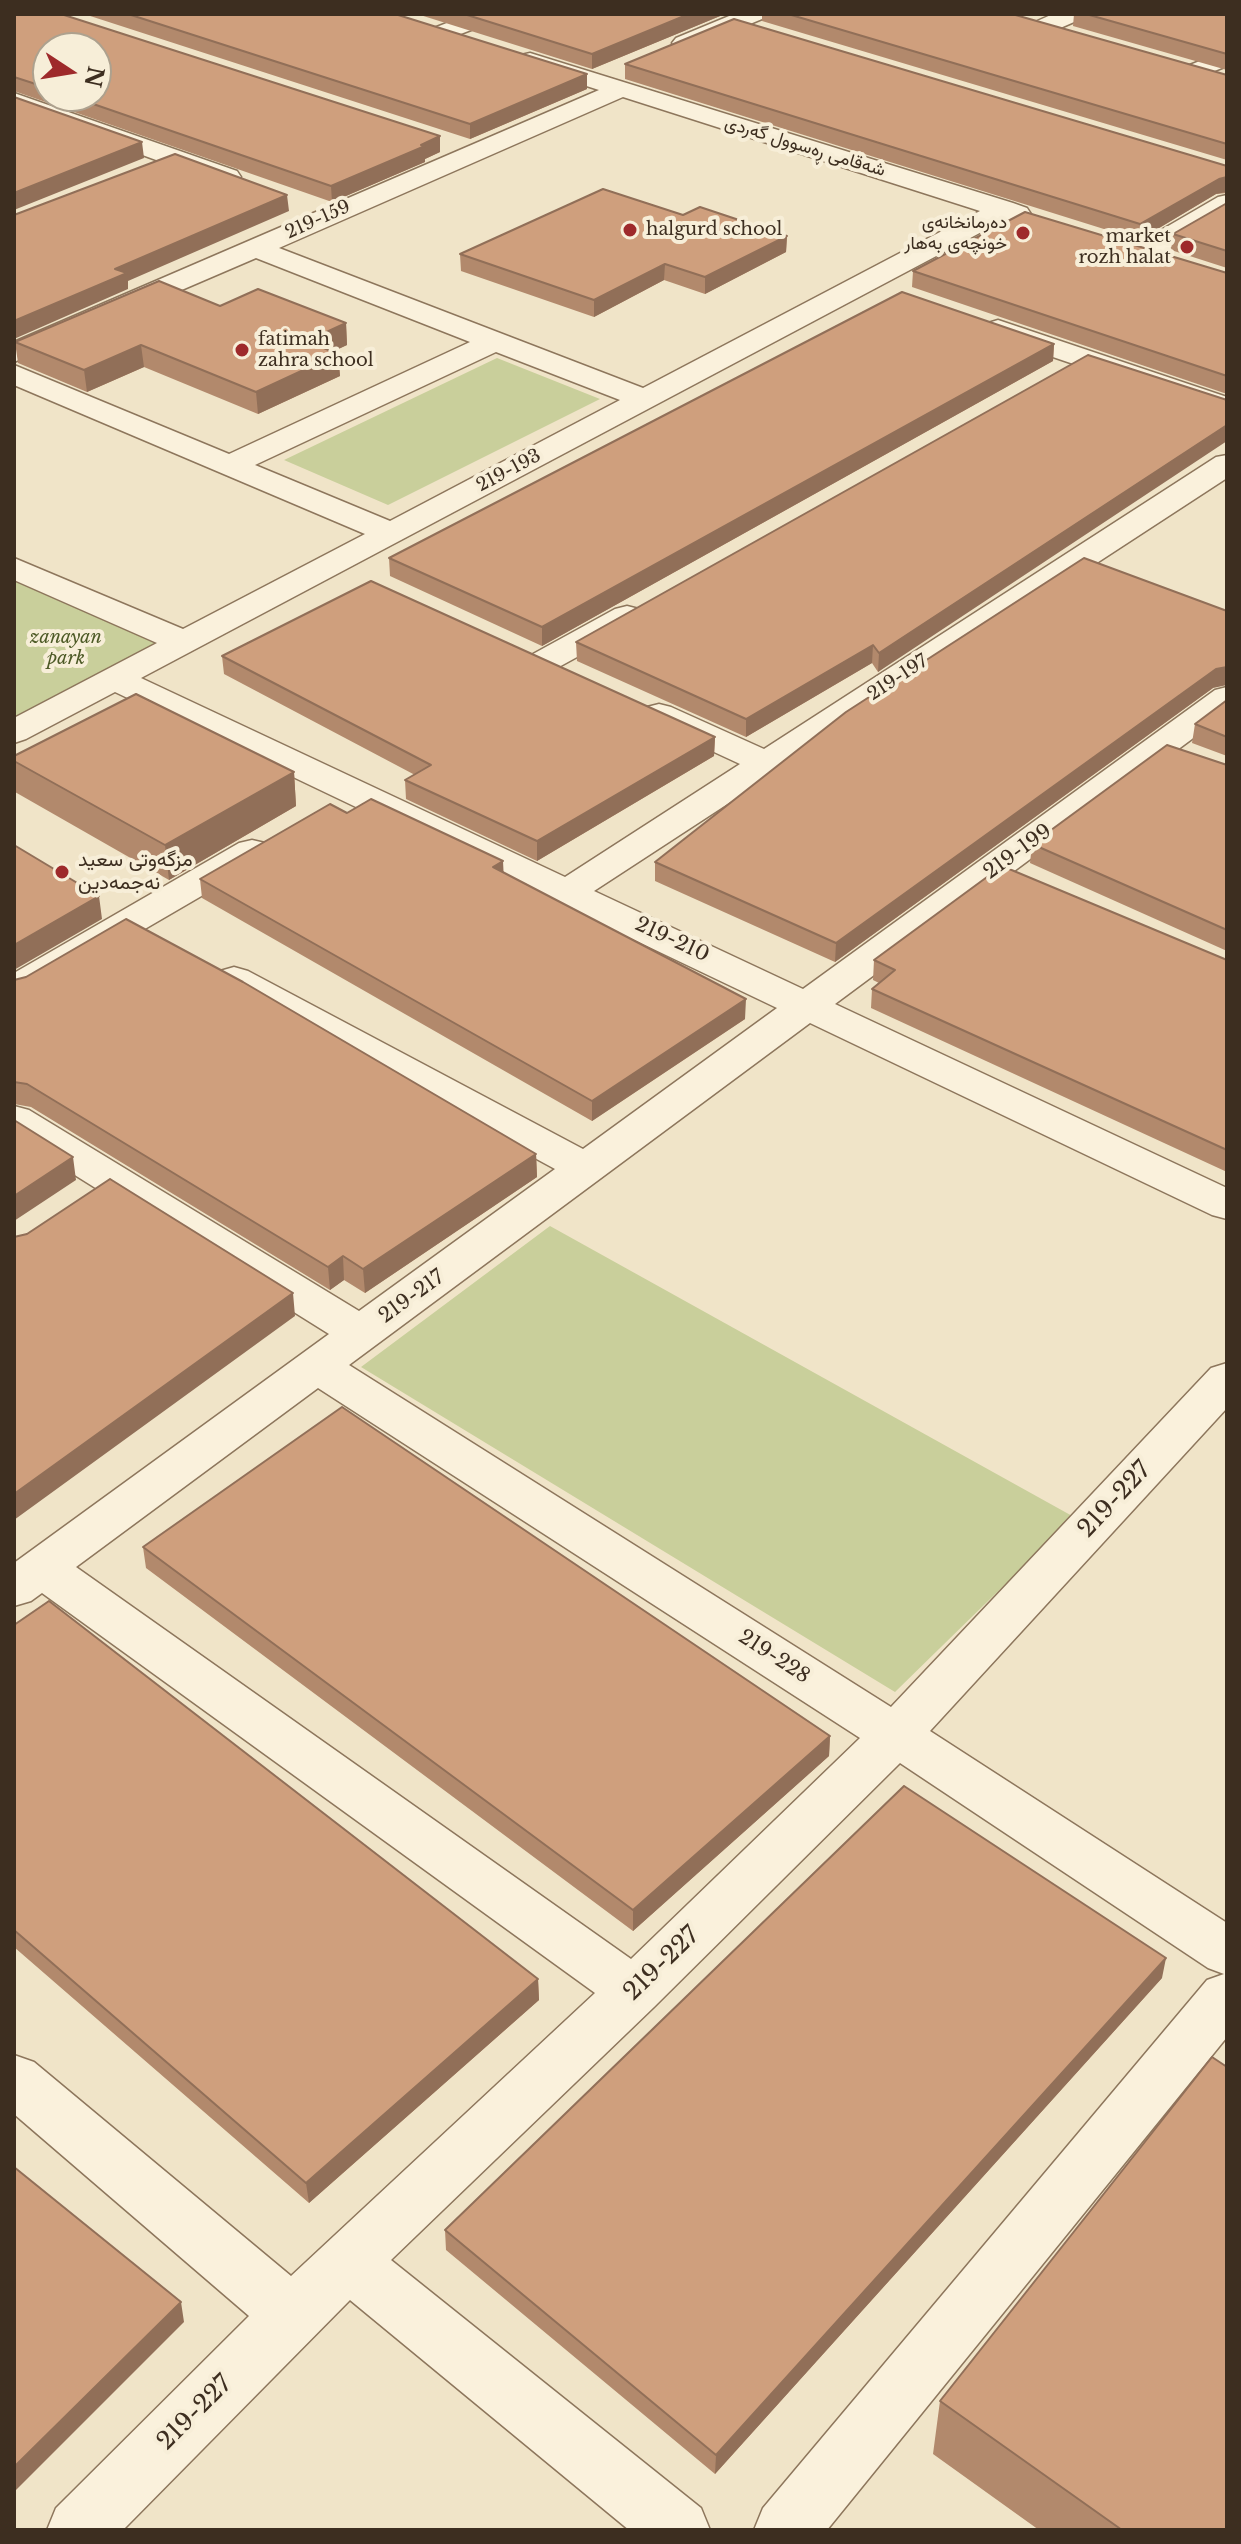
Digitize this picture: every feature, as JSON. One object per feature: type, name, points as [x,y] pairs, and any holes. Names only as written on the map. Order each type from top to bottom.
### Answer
[{"type":"street","points":[[442,33],[492,14]]},
{"type":"street","name":"شەقامی ڕەسوول گەردی","points":[[412,23],[593,80],[622,79],[1045,223]]},
{"type":"street","points":[[662,52],[751,24]]},
{"type":"street","points":[[1031,24],[1073,25]]},
{"type":"street","points":[[1227,57],[1186,69],[1227,81]]},
{"type":"street","name":"219-159","points":[[14,353],[475,152],[622,79]]},
{"type":"street","points":[[21,108],[246,183]]},
{"type":"street","points":[[445,142],[475,152]]},
{"type":"street","points":[[146,169],[175,158]]},
{"type":"street","points":[[1142,253],[1227,203]]},
{"type":"street","points":[[303,204],[332,214]]},
{"type":"street","name":"219-193","points":[[14,732],[184,642],[345,571],[391,533],[1004,209]]},
{"type":"street","points":[[1115,244],[1171,262]]},
{"type":"street","points":[[255,248],[644,399]]},
{"type":"street","points":[[864,283],[893,293]]},
{"type":"street","points":[[967,318],[1227,407]]},
{"type":"street","points":[[232,464],[495,341]]},
{"type":"street","points":[[1042,381],[1084,358]]},
{"type":"street","points":[[14,374],[391,533]]},
{"type":"street","name":"219-197","points":[[569,891],[766,763],[1094,566],[1227,464]]},
{"type":"street","points":[[14,568],[184,642]]},
{"type":"street","points":[[587,681],[531,655],[656,599]]},
{"type":"street","name":"219-210","points":[[115,679],[569,891],[1227,1205]]},
{"type":"street","name":"219-199","points":[[810,1006],[1012,873],[1161,746],[1227,697]]},
{"type":"street","points":[[628,700],[766,763]]},
{"type":"street","points":[[1161,746],[1201,762]]},
{"type":"street","points":[[14,989],[354,791]]},
{"type":"street","points":[[129,923],[587,1169]]},
{"type":"street","name":"219-217","points":[[28,1578],[810,1006]]},
{"type":"street","points":[[14,1119],[363,1334]]},
{"type":"street","points":[[76,1204],[113,1179]]},
{"type":"street","name":"219-228","points":[[318,1366],[896,1735],[1227,1952]]},
{"type":"street","name":"219-227","points":[[79,2530],[292,2315],[634,1991],[896,1735],[1227,1379]]},
{"type":"street","points":[[28,1578],[634,1991]]},
{"type":"street","points":[[786,2530],[1227,1996]]},
{"type":"street","points":[[14,2079],[292,2315]]},
{"type":"street","points":[[348,2262],[678,2530]]},
{"type":"green space","points":[[497,358],[600,399],[388,505],[284,460]]},
{"type":"green space","name":"zanayan park","points":[[14,572],[184,642],[14,732]]},
{"type":"green space","points":[[550,1226],[1074,1517],[895,1692],[361,1367]]},
{"type":"building","points":[[14,14],[61,14],[440,136],[421,145],[425,146],[331,186],[112,110],[112,32],[32,32],[32,83],[14,77]]},
{"type":"building","points":[[128,14],[395,14],[587,74],[470,124]]},
{"type":"building","points":[[464,14],[689,14],[592,54]]},
{"type":"building","points":[[788,14],[1012,14],[1227,75],[1227,144]]},
{"type":"building","points":[[1086,14],[1227,14],[1227,54]]},
{"type":"building","points":[[734,19],[1227,166],[1227,177],[1140,224],[625,64]]},
{"type":"building","points":[[14,97],[32,103],[32,112],[57,112],[142,142],[14,193]]},
{"type":"building","points":[[175,154],[287,195],[115,269],[127,273],[14,321],[14,215]]},
{"type":"building","points":[[603,189],[683,215],[700,207],[787,236],[705,277],[665,264],[594,300],[460,254]]},
{"type":"building","points":[[1227,203],[1227,251],[1173,234]]},
{"type":"building","points":[[1025,212],[1227,273],[1227,376],[913,271]]},
{"type":"building","points":[[159,281],[220,306],[258,289],[346,323],[307,341],[338,354],[256,392],[141,345],[84,370],[15,342]]},
{"type":"building","points":[[902,292],[1054,344],[542,627],[389,558]]},
{"type":"building","points":[[1088,355],[1227,400],[1227,425],[879,653],[873,645],[746,719],[576,642]]},
{"type":"building","points":[[1084,558],[1227,611],[1227,667],[1216,669],[836,943],[655,862],[846,712]]},
{"type":"building","points":[[371,581],[715,737],[537,841],[405,780],[431,765],[222,656]]},
{"type":"building","points":[[136,694],[294,772],[165,845],[14,761],[14,756]]},
{"type":"building","points":[[1227,700],[1227,737],[1195,724]]},
{"type":"building","points":[[1167,745],[1227,765],[1227,930],[1032,844]]},
{"type":"building","points":[[371,799],[503,861],[493,867],[746,999],[592,1101],[200,879],[330,804],[347,813]]},
{"type":"building","points":[[14,845],[99,896],[14,945]]},
{"type":"building","points":[[1002,866],[1227,960],[1227,1150],[872,989],[895,970],[874,960]]},
{"type":"building","points":[[126,919],[243,982],[536,1154],[363,1269],[343,1256],[328,1267],[27,1084],[14,1082],[14,980],[26,977]]},
{"type":"building","points":[[14,1120],[73,1157],[14,1196]]},
{"type":"building","points":[[110,1179],[293,1293],[14,1494],[14,1237],[27,1234]]},
{"type":"building","points":[[342,1407],[830,1736],[633,1910],[143,1547]]},
{"type":"building","points":[[49,1601],[538,1979],[306,2183],[14,1930],[14,1625]]},
{"type":"building","points":[[904,1786],[1166,1958],[716,2455],[445,2230]]},
{"type":"building","points":[[1212,2057],[1227,2067],[1227,2530],[1122,2530],[940,2401]]},
{"type":"building","points":[[14,2167],[181,2302],[14,2467]]},
{"type":"place","name":"halgurd school","points":[[630,230]]},
{"type":"place","name":"دەرمانخانەی خونچەی بەهار","points":[[1023,233]]},
{"type":"place","name":"market rozh halat","points":[[1187,247]]},
{"type":"place","name":"fatimah zahra school","points":[[242,350]]},
{"type":"place","name":"مزگەوتی سعید نەجمەدین","points":[[62,872]]}]
